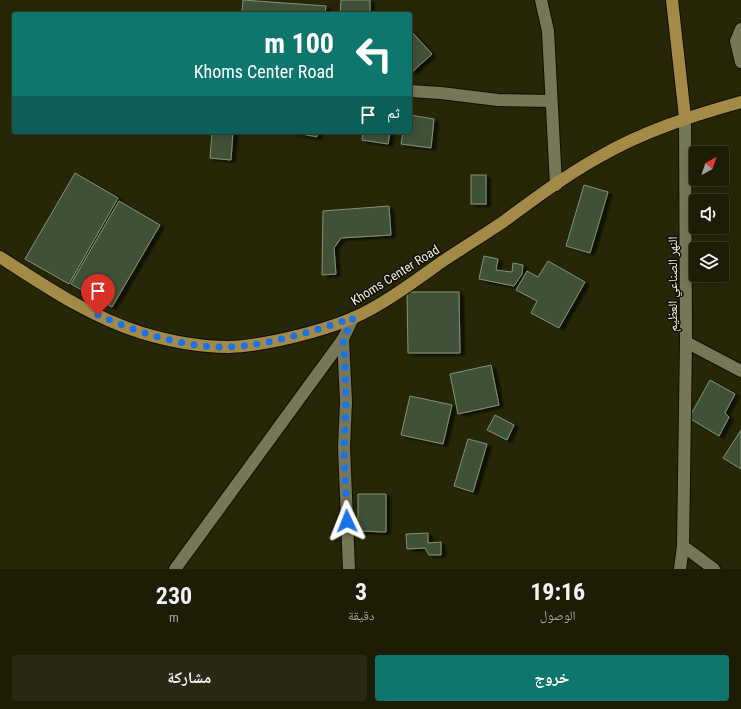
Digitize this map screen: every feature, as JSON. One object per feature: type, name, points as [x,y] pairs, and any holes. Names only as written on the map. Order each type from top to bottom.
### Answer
[{"type":"main road","name":"النهر الصناعي العظيم","points":[[672,0],[685,118]]},
{"type":"main road","name":"Khoms Center Road","points":[[0,257],[65,298],[126,327],[169,339],[227,347],[264,343],[353,318],[405,288],[556,185],[624,144],[685,118],[741,102]]},
{"type":"street","points":[[541,0],[548,31],[550,101],[556,185]]},
{"type":"street","points":[[741,29],[736,41],[741,62]]},
{"type":"street","points":[[412,91],[498,100],[550,101]]},
{"type":"street","name":"النهر الصناعي العظيم","points":[[680,569],[683,546],[686,342],[685,118]]},
{"type":"street","points":[[175,569],[343,340],[353,318]]},
{"type":"street","points":[[343,340],[346,402],[344,448],[349,569]]},
{"type":"street","points":[[686,342],[741,371]]},
{"type":"street","points":[[683,546],[714,569]]},
{"type":"building","points":[[243,0],[326,6],[325,12],[242,12]]},
{"type":"building","points":[[341,0],[370,0],[370,12],[340,12]]},
{"type":"building","points":[[412,32],[432,54],[412,72]]},
{"type":"building","points":[[412,115],[434,119],[431,148],[401,144],[403,134],[412,134]]},
{"type":"building","points":[[212,134],[233,134],[231,160],[210,158]]},
{"type":"building","points":[[302,134],[318,134],[317,137]]},
{"type":"building","points":[[363,134],[390,134],[388,144],[362,140]]},
{"type":"building","points":[[75,173],[118,198],[69,284],[25,259]]},
{"type":"building","points":[[471,175],[486,175],[486,204],[471,204]]},
{"type":"building","points":[[584,185],[608,192],[590,253],[566,246]]},
{"type":"building","points":[[119,201],[160,225],[112,307],[71,284]]},
{"type":"building","points":[[389,206],[391,235],[341,238],[334,248],[336,274],[322,275],[323,211]]},
{"type":"building","points":[[484,256],[498,259],[496,270],[512,272],[513,263],[523,265],[522,274],[514,286],[479,279]]},
{"type":"building","points":[[548,261],[585,282],[559,328],[531,313],[537,301],[516,290],[527,271],[538,277]]},
{"type":"building","points":[[407,292],[459,292],[460,353],[408,353]]},
{"type":"building","points":[[491,365],[499,405],[458,414],[450,374]]},
{"type":"building","points":[[710,380],[735,394],[725,413],[729,417],[719,436],[689,418]]},
{"type":"building","points":[[410,396],[452,405],[443,444],[401,435]]},
{"type":"building","points":[[495,415],[514,425],[507,440],[487,430]]},
{"type":"building","points":[[741,430],[741,469],[723,458]]},
{"type":"building","points":[[468,439],[487,444],[473,492],[454,486]]},
{"type":"building","points":[[358,494],[386,494],[386,532],[358,531]]},
{"type":"building","points":[[428,533],[428,543],[441,542],[441,555],[429,555],[425,548],[407,549],[406,534]]},
{"type":"route","points":[[98,315],[144,333],[169,339],[227,347],[264,343],[353,318],[343,340],[346,402],[344,448],[347,521]]}]
